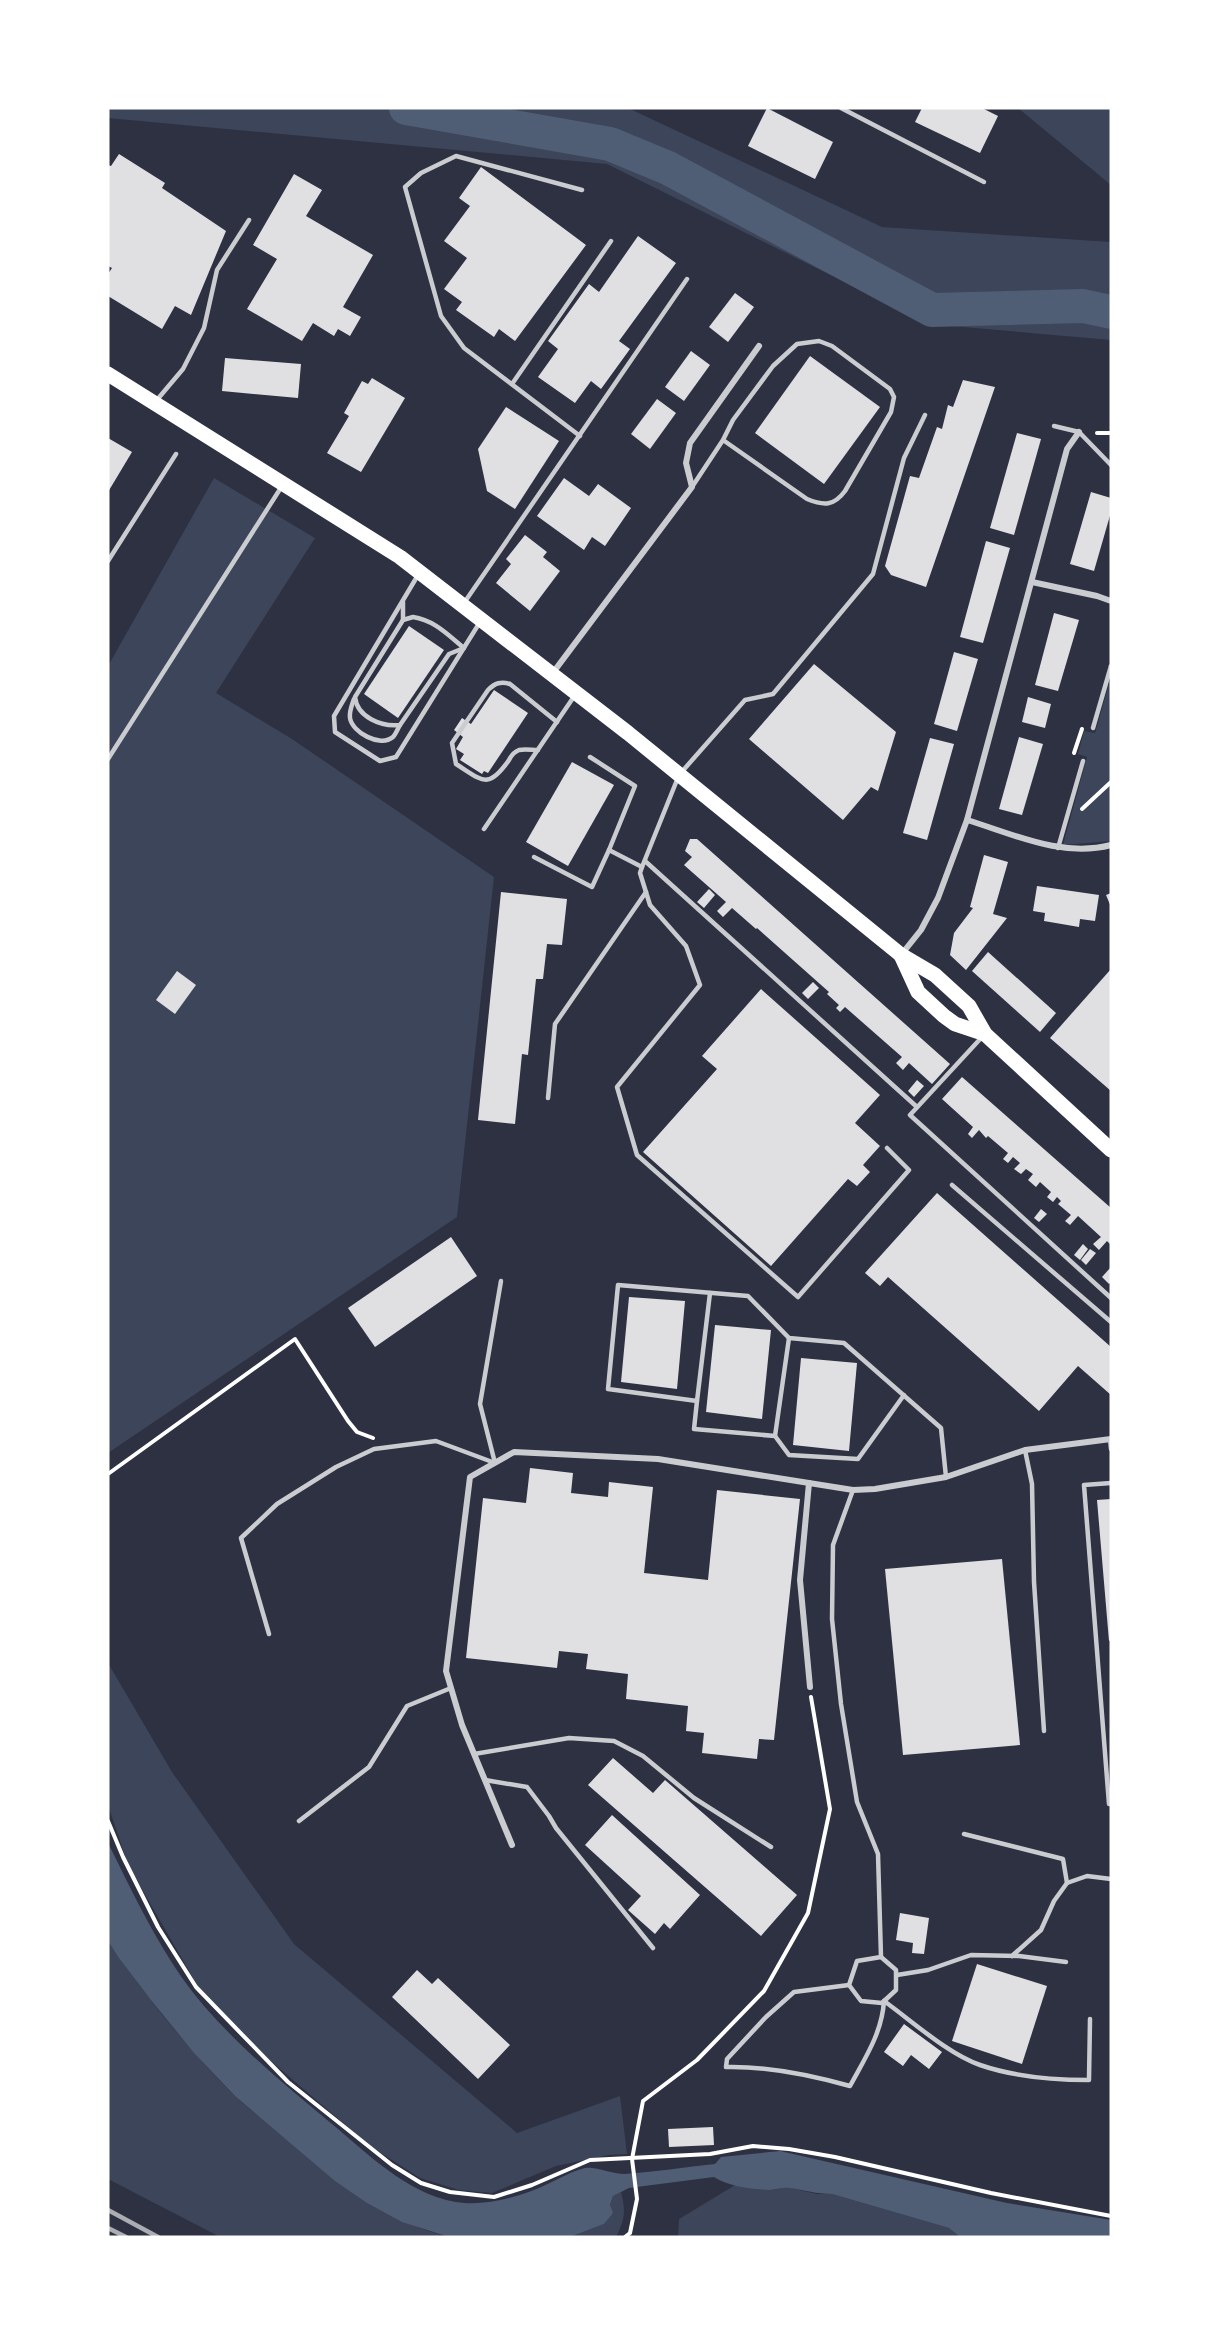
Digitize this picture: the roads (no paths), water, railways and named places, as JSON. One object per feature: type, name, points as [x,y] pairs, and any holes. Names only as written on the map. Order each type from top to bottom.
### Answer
[{"type":"main road","points":[[108,374],[400,557],[463,605],[901,955],[935,975],[969,1006],[984,1034],[1111,1150]]},
{"type":"main road","points":[[901,955],[918,992],[955,1024],[984,1034]]},
{"type":"street","points":[[551,674],[633,569],[692,487],[686,463],[690,443],[759,346]]},
{"type":"street","points":[[901,955],[921,930],[939,898],[967,820],[1067,449],[1079,432]]},
{"type":"street","points":[[1032,582],[1111,601]]},
{"type":"street","points":[[967,820],[1058,848],[1082,849],[1111,845]]},
{"type":"street","points":[[512,1845],[462,1725],[446,1671],[470,1477],[514,1452],[658,1459],[853,1490],[875,1489],[946,1477],[1025,1450],[1111,1439]]},
{"type":"street","points":[[809,1483],[800,1580],[810,1687]]},
{"type":"lane","points":[[841,108],[984,182]]},
{"type":"lane","points":[[580,436],[464,348],[441,316],[405,188],[421,172],[456,156],[582,190]]},
{"type":"lane","points":[[155,402],[183,369],[204,328],[217,270],[249,220]]},
{"type":"lane","points":[[512,384],[611,241]]},
{"type":"lane","points":[[463,605],[687,279]]},
{"type":"lane","points":[[692,487],[723,440],[733,420],[773,366],[797,344],[819,341],[832,346],[890,389],[894,397],[891,412],[845,490],[838,500],[827,504],[807,499],[723,440]]},
{"type":"lane","points":[[887,1148],[909,1170],[798,1297],[638,1155],[617,1087],[700,985],[686,946],[650,905],[640,873],[679,776],[745,700],[773,694],[873,574],[904,458],[925,415]]},
{"type":"lane","points":[[1054,426],[1079,432],[1111,465]]},
{"type":"lane","points":[[108,561],[176,454]]},
{"type":"lane","points":[[108,759],[284,484]]},
{"type":"lane","points":[[420,572],[334,716],[335,732],[380,761],[396,757],[482,620]]},
{"type":"lane","points":[[404,600],[403,620],[355,697],[350,709],[353,727],[374,740],[384,741],[393,737],[449,654],[464,648]]},
{"type":"lane","points":[[403,620],[413,617],[424,619],[464,648]]},
{"type":"lane","points":[[1093,728],[1111,666]]},
{"type":"lane","points":[[538,750],[519,750],[513,754],[498,775],[492,780],[484,780],[456,764],[452,743],[488,690],[494,684],[503,682],[510,684],[557,722]]},
{"type":"lane","points":[[484,828],[576,693]]},
{"type":"lane","points":[[355,697],[360,711],[379,724],[400,725]]},
{"type":"lane","points":[[534,857],[592,887],[635,786],[590,757]]},
{"type":"lane","points":[[1058,848],[1083,761]]},
{"type":"lane","points":[[609,850],[644,864],[917,1107]]},
{"type":"lane","points":[[548,1098],[555,1024],[646,892]]},
{"type":"lane","points":[[984,1034],[910,1115],[1111,1299]]},
{"type":"lane","points":[[952,1185],[1111,1322]]},
{"type":"lane","points":[[495,1463],[480,1404],[501,1281]]},
{"type":"lane","points":[[697,1401],[608,1389],[618,1285],[748,1296],[789,1338],[844,1343],[941,1428],[946,1477]]},
{"type":"lane","points":[[710,1293],[694,1429],[775,1436]]},
{"type":"lane","points":[[789,1338],[775,1436],[789,1455],[858,1459],[904,1395]]},
{"type":"lane","points":[[1111,1439],[1111,1449]]},
{"type":"lane","points":[[268,1634],[241,1538],[277,1504],[336,1467],[374,1449],[436,1441],[495,1463]]},
{"type":"lane","points":[[1025,1450],[1032,1484],[1034,1582],[1044,1731]]},
{"type":"lane","points":[[1111,1483],[1084,1485],[1109,1804],[1111,1804]]},
{"type":"lane","points":[[849,1985],[861,2001],[882,2003],[896,1990],[897,1975],[896,1970],[882,1957],[878,1854],[857,1802],[841,1704],[832,1619],[833,1545],[853,1490]]},
{"type":"lane","points":[[299,1821],[369,1767],[407,1706],[451,1688]]},
{"type":"lane","points":[[474,1754],[569,1738],[614,1741],[643,1756],[694,1798],[771,1847]]},
{"type":"lane","points":[[484,1780],[527,1787],[556,1828],[653,1948]]},
{"type":"lane","points":[[964,1834],[1063,1859],[1067,1883]]},
{"type":"lane","points":[[1012,1956],[1041,1929],[1054,1900],[1067,1883],[1087,1876],[1111,1879]]},
{"type":"lane","points":[[897,1975],[928,1970],[971,1955],[1012,1956],[1066,1962]]},
{"type":"lane","points":[[849,1985],[857,1961],[882,1957]]},
{"type":"lane","points":[[849,1985],[794,1992],[727,2059],[726,2067],[758,2068],[821,2078],[850,2086],[875,2039],[883,2017],[884,2001]]},
{"type":"lane","points":[[884,2001],[940,2043],[979,2065],[1044,2080],[1089,2080],[1090,2019]]},
{"type":"waterway","points":[[406,108],[610,144],[668,168],[932,310],[1083,306],[1111,312]]},
{"type":"railway","points":[[108,2210],[158,2237]]},
{"type":"railway","points":[[108,2228],[126,2237]]}]
